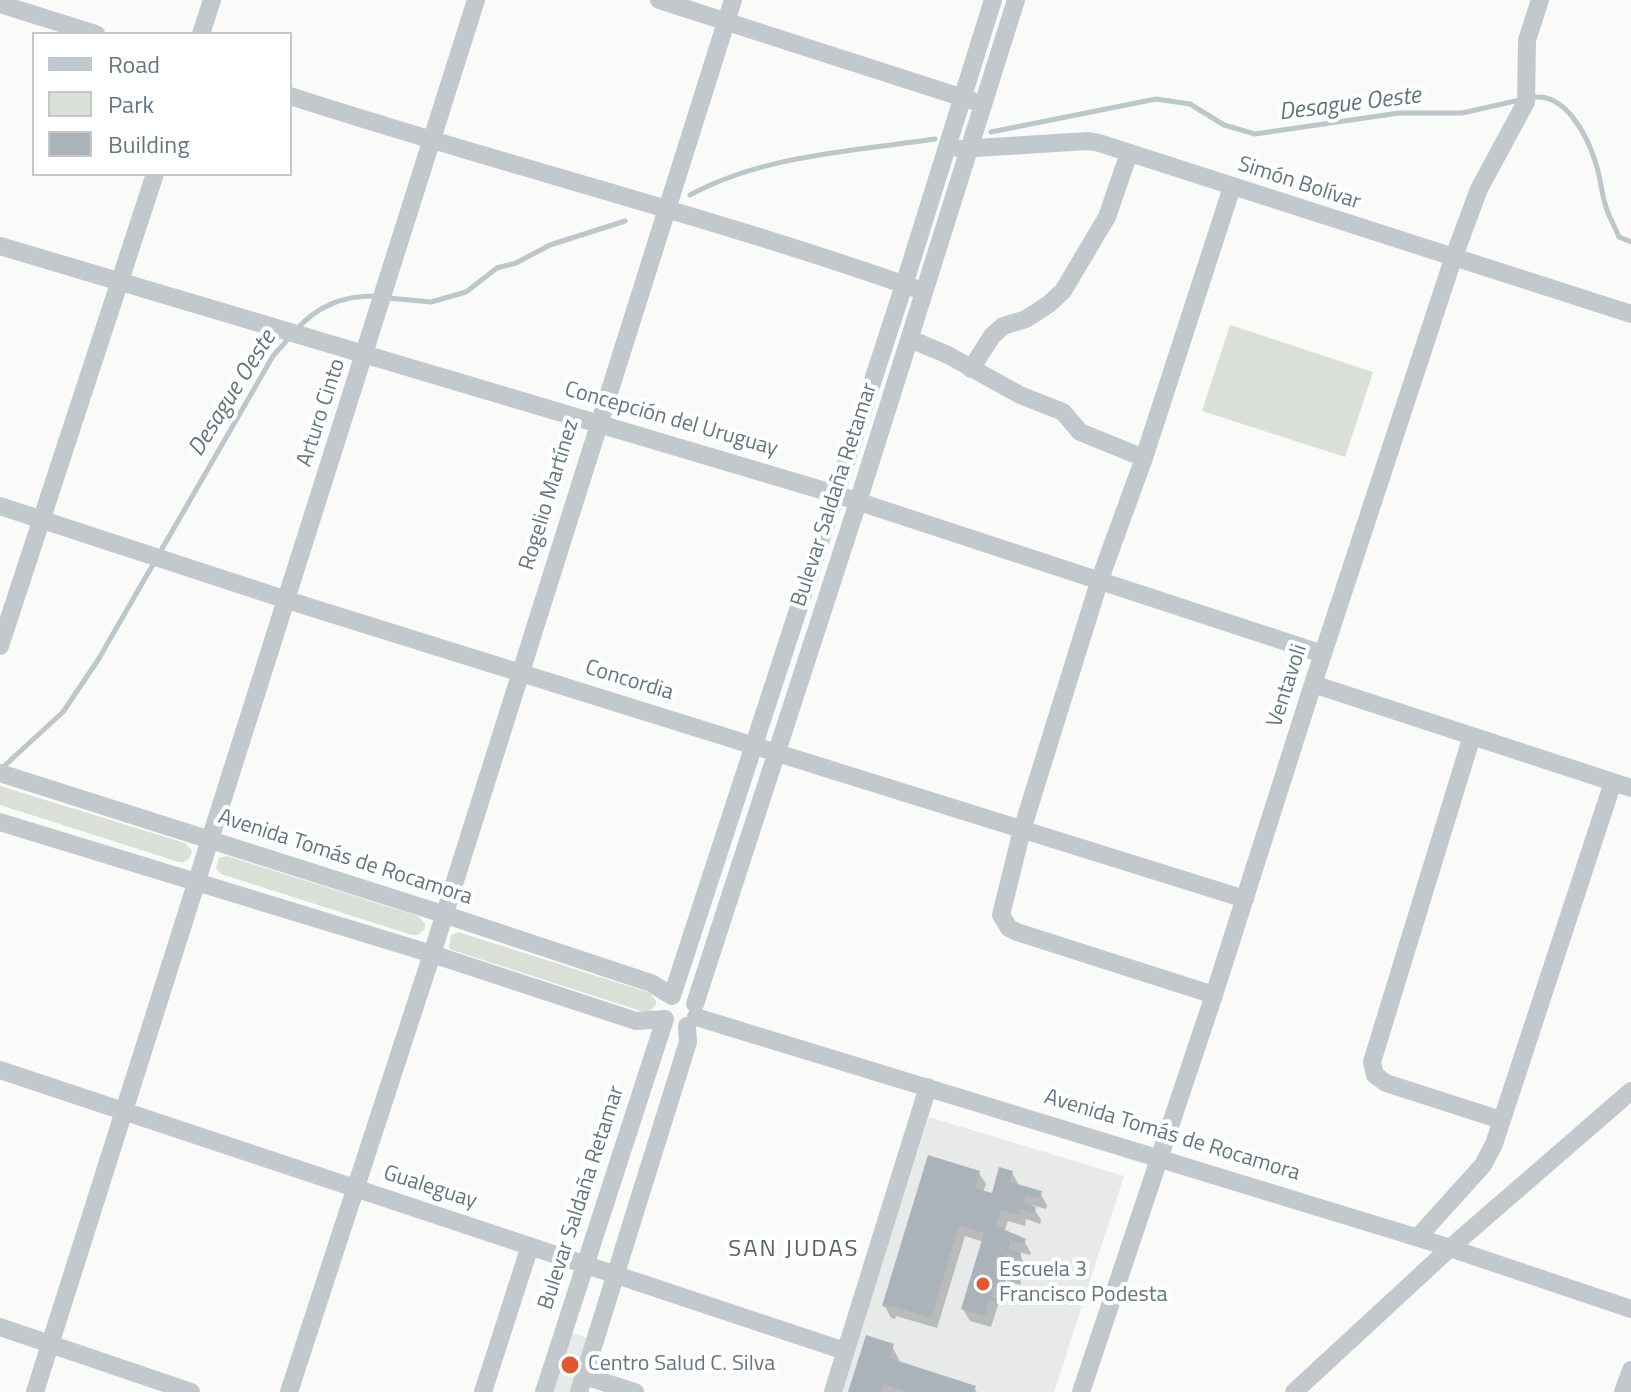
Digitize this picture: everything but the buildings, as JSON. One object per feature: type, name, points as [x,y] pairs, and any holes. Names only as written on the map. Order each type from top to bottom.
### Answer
[{"type":"street","points":[[202,32],[212,0]]},
{"type":"street","name":"Arturo Cinto","points":[[35,1392],[476,0]]},
{"type":"street","points":[[659,0],[982,104]]},
{"type":"street","name":"Rogelio Martínez","points":[[289,1392],[432,954],[733,0]]},
{"type":"street","name":"Bulevar Saldaña Retamar","points":[[544,1392],[665,1019],[664,1006],[672,996],[904,285],[993,0]]},
{"type":"street","name":"Bulevar Saldaña Retamar","points":[[581,1384],[688,1042],[693,1016],[1016,0]]},
{"type":"street","name":"Ventavoli","points":[[1081,1392],[1214,995],[1453,259],[1479,189],[1527,97],[1527,40],[1540,0]]},
{"type":"street","points":[[0,4],[90,32]]},
{"type":"street","points":[[292,97],[924,292]]},
{"type":"street","name":"Simón Bolívar","points":[[946,148],[1088,141],[1631,314]]},
{"type":"street","points":[[971,369],[992,336],[1003,326],[1026,319],[1063,291],[1107,217],[1129,153]]},
{"type":"street","points":[[0,646],[154,176]]},
{"type":"street","points":[[1214,995],[1009,928],[1001,915],[1022,830],[1100,579],[1144,458],[1232,187]]},
{"type":"street","name":"Concepción del Uruguay","points":[[0,246],[835,494],[1323,654]]},
{"type":"street","points":[[910,339],[948,355],[1020,395],[1063,412],[1080,432],[1144,458]]},
{"type":"street","name":"Concordia","points":[[0,506],[287,600],[1245,899]]},
{"type":"street","points":[[1313,684],[1631,788]]},
{"type":"street","points":[[1472,736],[1372,1062],[1375,1075],[1386,1083],[1501,1120]]},
{"type":"street","name":"Avenida Tomás de Rocamora","points":[[3,774],[651,983],[672,996]]},
{"type":"street","points":[[1418,1237],[1483,1165],[1501,1120],[1613,782]]},
{"type":"street","points":[[0,822],[432,954],[636,1021],[665,1019],[675,1027],[693,1016],[685,995],[672,996]]},
{"type":"street","name":"Avenida Tomás de Rocamora","points":[[693,1016],[1418,1237],[1631,1309]]},
{"type":"street","name":"Gualeguay","points":[[0,1070],[845,1351]]},
{"type":"street","points":[[833,1392],[928,1087]]},
{"type":"street","points":[[1294,1392],[1450,1248],[1631,1091]]},
{"type":"street","points":[[483,1392],[530,1246]]},
{"type":"street","points":[[0,1327],[191,1392]]},
{"type":"street","points":[[1623,1392],[1631,1370]]},
{"type":"street","points":[[581,1384],[635,1392]]},
{"type":"shaded area","name":"Escuela 3 Francisco Podesta","points":[[929,1117],[1124,1176],[1054,1392],[842,1392]]},
{"type":"shaded area","name":"Centro Salud C. Silva","points":[[569,1332],[590,1339],[573,1392],[549,1392]]},
{"type":"green space","points":[[1230,325],[1373,372],[1345,457],[1202,411]]},
{"type":"green space","points":[[0,786],[185,843],[192,851],[191,856],[179,862],[0,805]]},
{"type":"green space","points":[[227,856],[418,916],[425,929],[418,935],[412,935],[221,874],[216,868],[219,858]]},
{"type":"green space","points":[[458,932],[650,993],[656,1005],[644,1012],[452,950],[449,948],[451,935]]},
{"type":"waterway","name":"Desague Oeste","points":[[1530,98],[1543,97],[1554,101],[1581,129],[1598,169],[1606,207],[1619,237],[1631,242]]},
{"type":"waterway","name":"Desague Oeste","points":[[991,132],[1156,99],[1190,104],[1224,125],[1255,134],[1399,113],[1462,113],[1520,100]]},
{"type":"waterway","name":"Desague Oeste","points":[[690,195],[748,171],[778,163],[935,139]]},
{"type":"waterway","name":"Desague Oeste","points":[[388,298],[431,302],[466,292],[497,268],[516,263],[550,245],[625,221]]},
{"type":"waterway","name":"Desague Oeste","points":[[295,331],[313,314],[332,303],[354,297],[378,296]]},
{"type":"waterway","name":"Desague Oeste","points":[[1,769],[63,712],[98,660],[273,356],[289,338]]},
{"type":"place","name":"Escuela 3 Francisco Podesta","points":[[983,1284]]},
{"type":"place","name":"Centro Salud C. Silva","points":[[570,1365]]},
{"type":"district","name":"SAN JUDAS","points":[[794,1250]]}]
